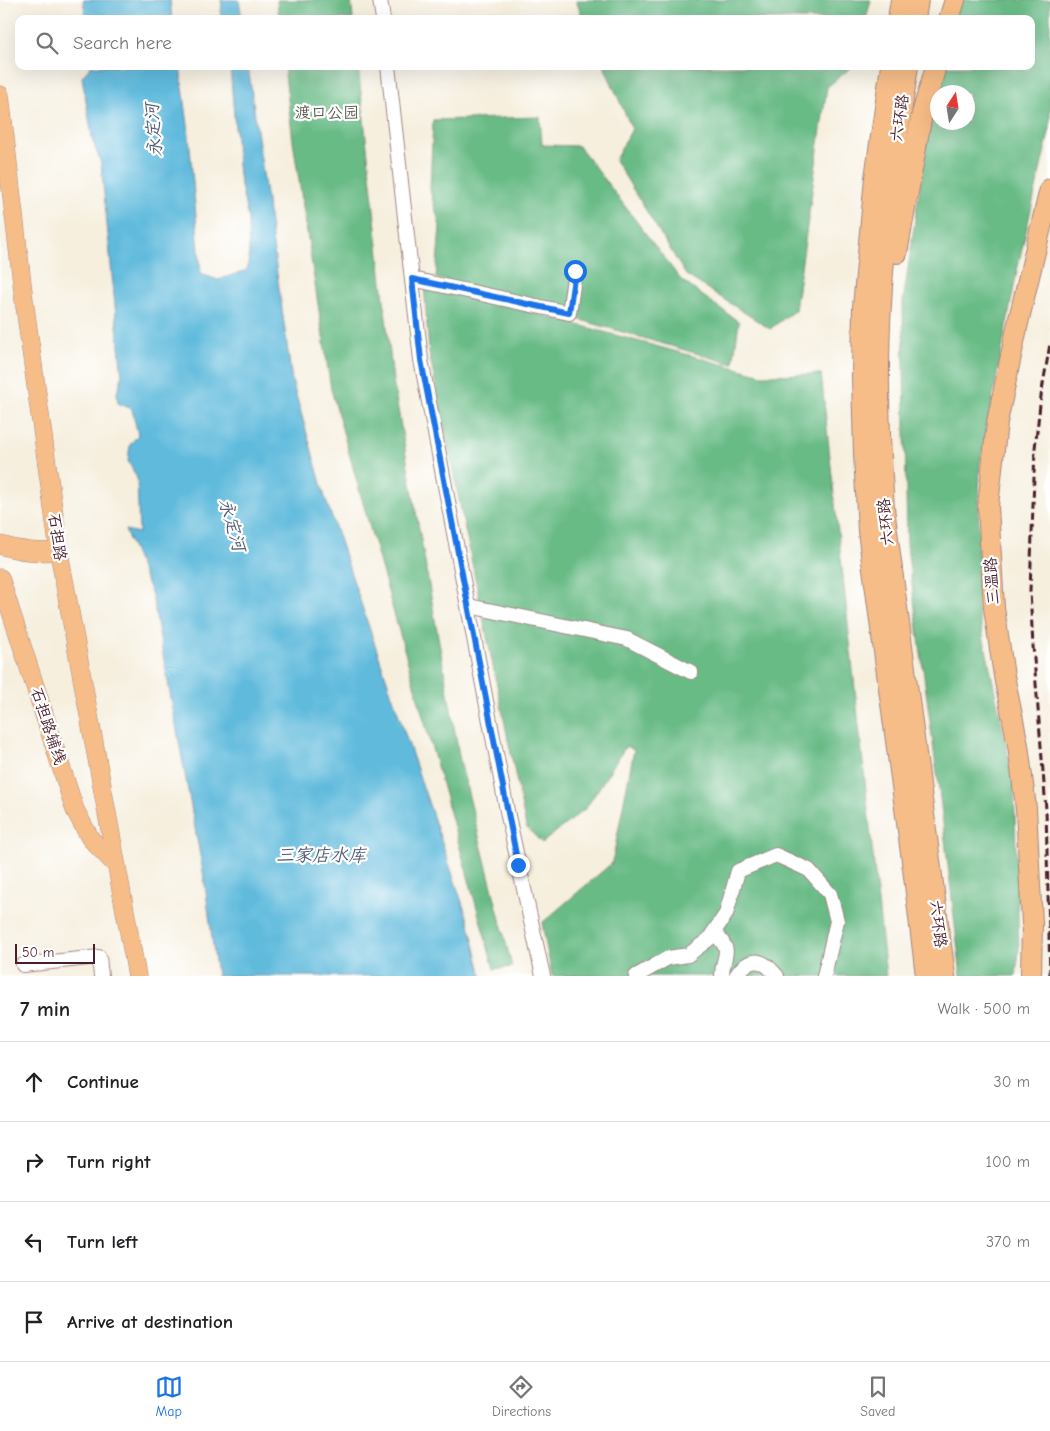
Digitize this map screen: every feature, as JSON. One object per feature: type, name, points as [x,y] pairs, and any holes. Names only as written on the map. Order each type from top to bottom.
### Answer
[{"type":"highway","points":[[885,15],[887,0]]},
{"type":"highway","points":[[898,15],[900,0]]},
{"type":"highway","points":[[916,15],[918,0]]},
{"type":"highway","points":[[950,15],[955,0]]},
{"type":"highway","points":[[875,178],[882,70]]},
{"type":"highway","name":"六环路","points":[[890,70],[875,178],[863,307],[864,454],[868,531],[926,976]]},
{"type":"highway","name":"六环路","points":[[907,70],[891,183],[886,234],[879,366],[880,442],[884,508],[945,976]]},
{"type":"highway","points":[[879,366],[902,218],[922,114],[935,70]]},
{"type":"highway","name":"三温路","points":[[1032,976],[1032,923],[1026,808],[1018,745],[1004,676],[994,608],[988,506],[997,422],[1050,189]]},
{"type":"main road","name":"石担路","points":[[0,95],[24,300],[59,551],[137,976]]},
{"type":"main road","points":[[0,545],[22,552],[59,551]]},
{"type":"main road","name":"石担路辅线","points":[[0,578],[75,810],[90,838],[115,864]]},
{"type":"street","points":[[380,0],[382,15]]},
{"type":"street","points":[[388,70],[421,360],[518,865],[543,976]]},
{"type":"street","points":[[412,279],[569,313],[575,271]]},
{"type":"street","points":[[469,606],[627,639],[692,672]]},
{"type":"street","points":[[636,976],[668,958],[688,955],[709,939],[726,914],[738,871],[776,855],[809,870],[830,894],[836,921],[824,976]]},
{"type":"street","points":[[714,932],[722,940],[726,949],[726,958],[722,965],[722,976]]},
{"type":"street","points":[[23,965],[99,957],[101,976]]},
{"type":"street","points":[[736,976],[746,964],[755,962],[764,964],[777,976]]},
{"type":"green space","points":[[277,0],[351,0],[353,15],[279,15]]},
{"type":"green space","points":[[576,0],[871,0],[867,15],[582,15]]},
{"type":"green space","points":[[948,0],[1050,0],[1050,128],[1018,266],[980,464],[977,607],[1014,782],[1019,950],[1016,976],[961,976],[940,797],[907,547],[903,303],[930,115],[930,130],[975,130],[975,85],[934,85],[936,70],[1035,70],[1035,15],[946,15]]},
{"type":"green space","name":"渡口公园","points":[[284,70],[358,70],[393,381],[460,761],[512,967],[494,969],[331,389],[293,141]]},
{"type":"green space","points":[[606,70],[848,70],[827,87],[795,310],[770,329],[686,275],[615,160],[632,129]]},
{"type":"green space","points":[[540,117],[542,145],[579,146],[681,280],[739,322],[733,364],[436,278],[440,226],[430,190],[433,120]]},
{"type":"green space","points":[[424,283],[762,375],[821,374],[886,976],[552,976],[542,923],[612,863],[634,750],[626,746],[586,808],[542,843],[526,827],[429,353]]},
{"type":"water","points":[[83,0],[170,0],[172,15],[85,15]]},
{"type":"water","points":[[221,0],[239,0],[241,15],[221,15]]},
{"type":"water","name":"三家店水库","points":[[88,70],[181,70],[188,125],[201,274],[218,280],[247,270],[249,258],[248,219],[239,176],[230,70],[249,70],[292,381],[324,494],[468,920],[482,976],[217,976],[204,877],[152,595],[125,530],[139,533],[137,478],[128,461],[130,445],[138,435],[132,409],[118,403],[117,393],[122,377],[101,163],[93,142],[82,77]]},
{"type":"railway","points":[[1050,344],[1035,448],[1030,591],[1046,809],[1050,976]]},
{"type":"route","points":[[518,865],[421,360],[412,279],[569,313],[575,271]]},
{"type":"water label","name":"永定河","points":[[154,130]]},
{"type":"water label","name":"永定河","points":[[232,525]]}]
